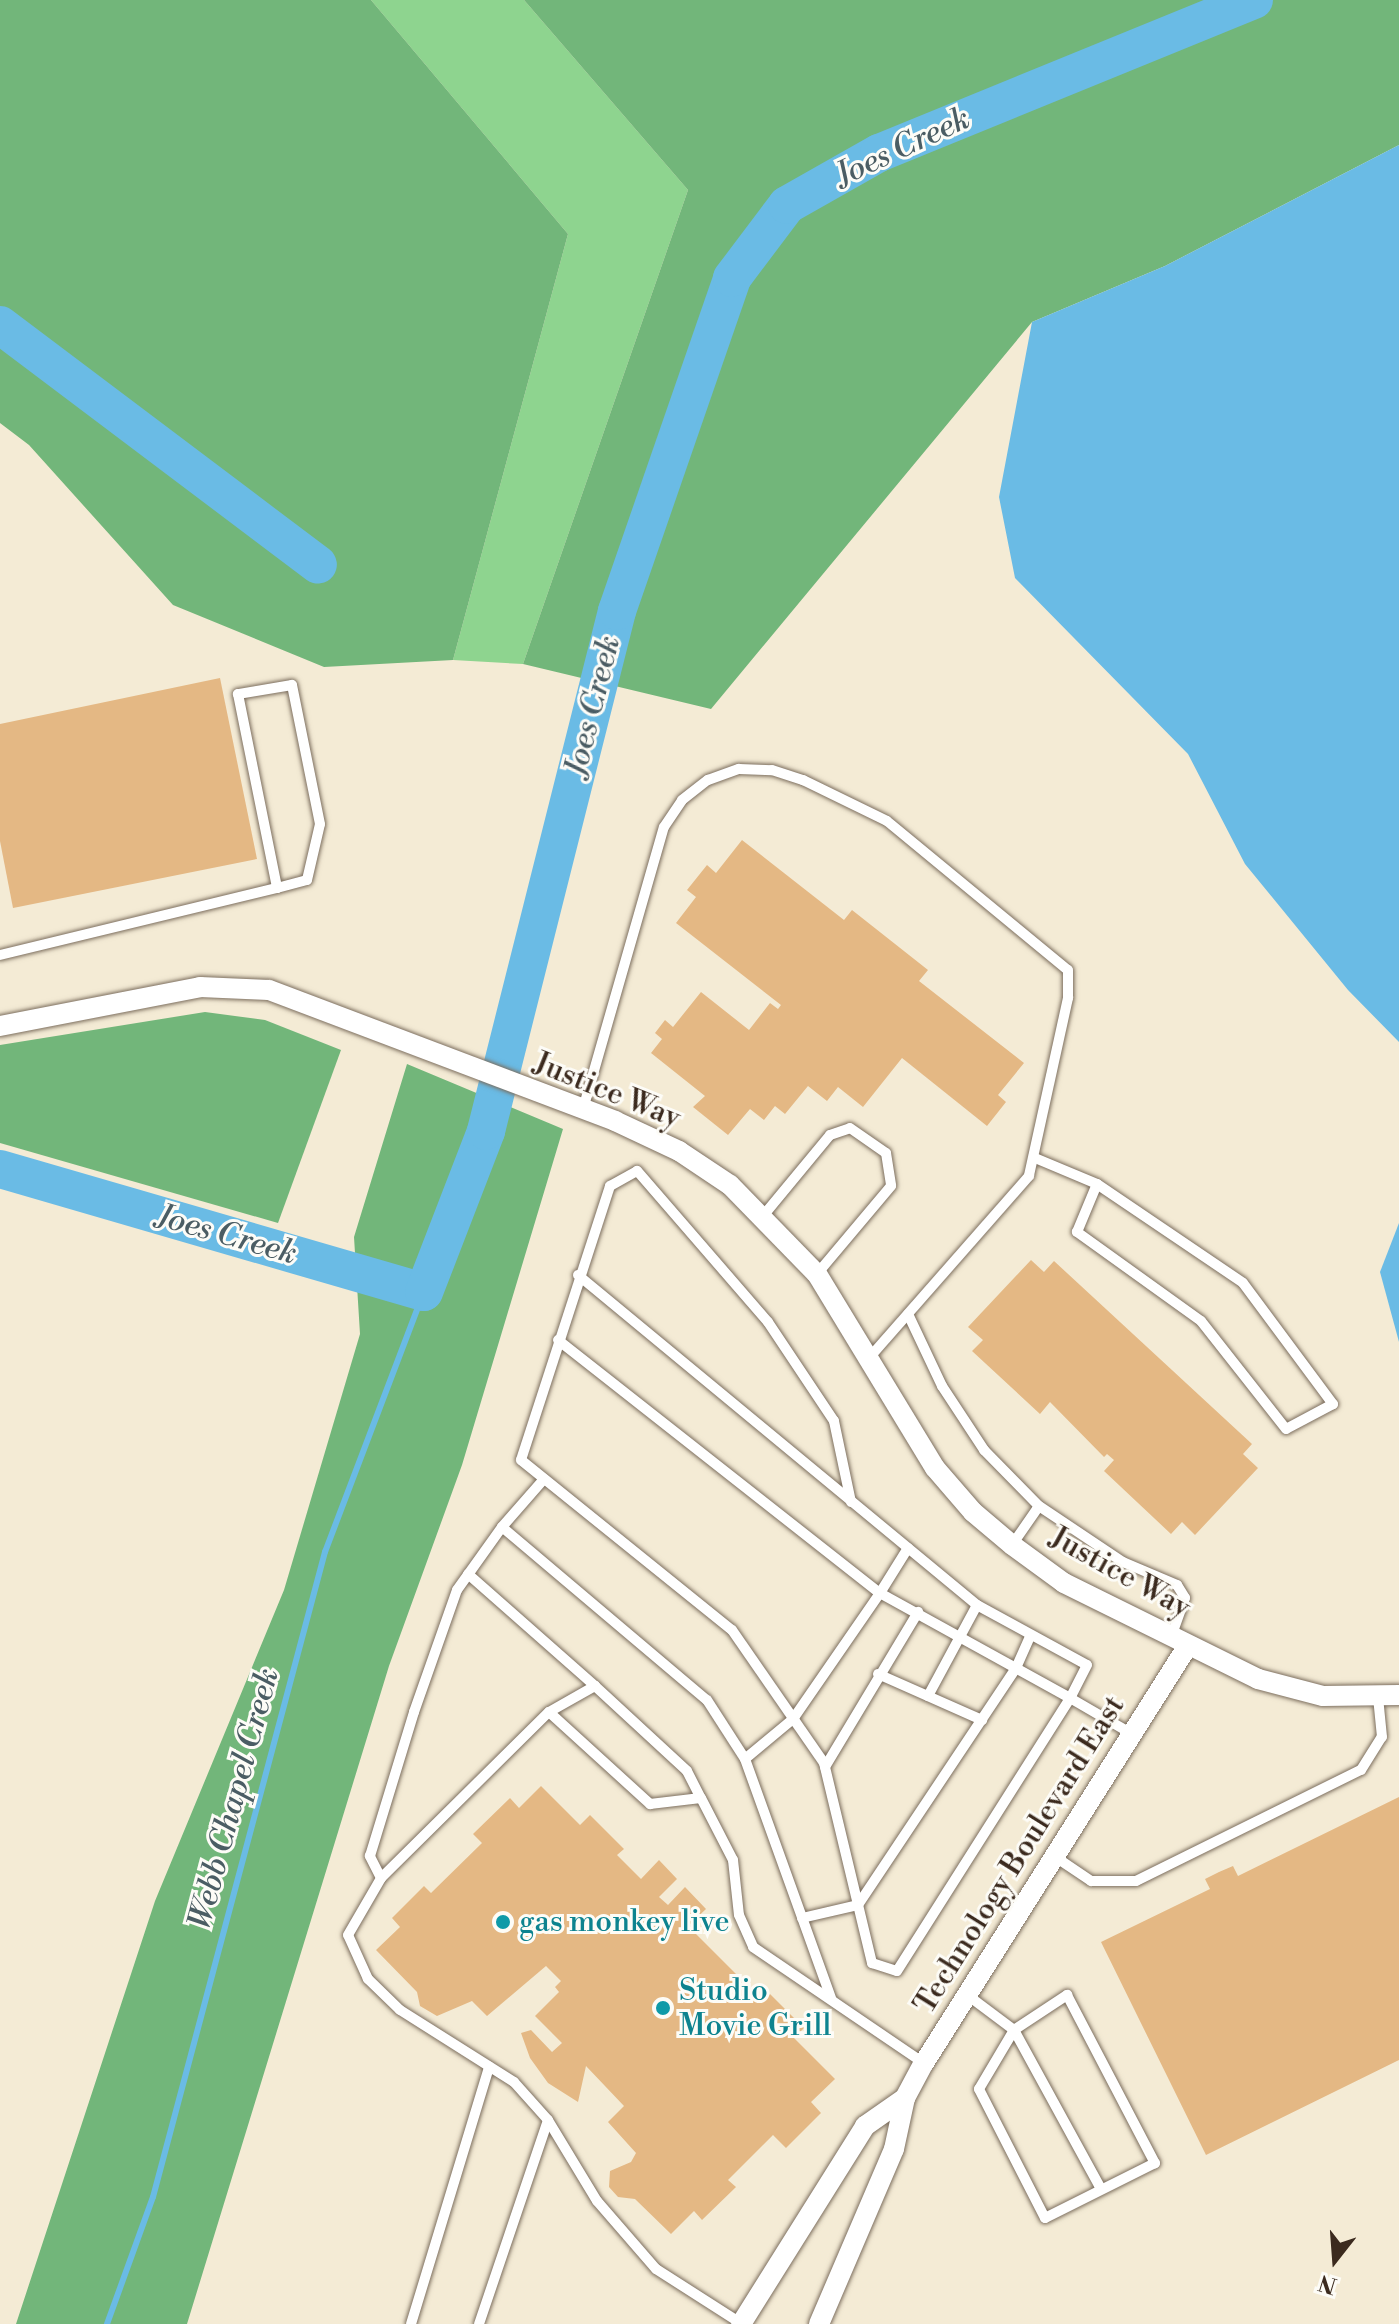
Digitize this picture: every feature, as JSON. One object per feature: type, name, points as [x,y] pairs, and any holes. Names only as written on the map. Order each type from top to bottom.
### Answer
[{"type":"street","name":"Justice Way","points":[[0,1026],[200,987],[269,990],[557,1103],[583,1109],[679,1151],[763,1216],[817,1274],[935,1468],[973,1512],[1012,1545],[1064,1583],[1258,1679],[1323,1696],[1399,1695]]},
{"type":"street","name":"Technology Boulevard East","points":[[819,2324],[894,2149],[905,2098],[966,1994],[1132,1734],[1180,1641]]},
{"type":"street","name":"Technology Boulevard East","points":[[741,2324],[865,2126],[905,2098]]},
{"type":"lane","points":[[1,953],[277,888],[307,880],[320,824],[292,685],[238,694],[277,888]]},
{"type":"lane","points":[[583,1109],[664,827],[682,800],[708,780],[739,769],[772,770],[887,821],[1068,970],[1068,998],[1035,1158],[1021,1189],[869,1358]]},
{"type":"lane","points":[[763,1216],[830,1135],[850,1128],[886,1153],[891,1186],[817,1274]]},
{"type":"lane","points":[[1035,1158],[1097,1184],[1243,1283],[1333,1404],[1286,1429],[1201,1321],[1077,1232],[1097,1184]]},
{"type":"lane","points":[[578,1275],[851,1502],[977,1605],[1087,1665],[1070,1698],[897,1971],[872,1963],[825,1767],[732,1630],[521,1460],[578,1275],[610,1186],[637,1171],[768,1322],[834,1421],[851,1502]]},
{"type":"lane","points":[[908,1314],[942,1386],[984,1450],[1039,1506],[1123,1562],[1177,1585],[1185,1598],[1180,1641]]},
{"type":"lane","points":[[558,1340],[880,1593],[1132,1734]]},
{"type":"lane","points":[[381,1878],[370,1856],[414,1712],[457,1590],[502,1527],[544,1479]]},
{"type":"lane","points":[[1012,1545],[1039,1506]]},
{"type":"lane","points":[[502,1527],[707,1700],[745,1759],[832,2000]]},
{"type":"lane","points":[[745,1759],[793,1719],[908,1548]]},
{"type":"lane","points":[[468,1574],[687,1771],[733,1860],[739,1915],[753,1947],[924,2063]]},
{"type":"lane","points":[[928,1696],[977,1605]]},
{"type":"lane","points":[[825,1767],[878,1674],[918,1612]]},
{"type":"lane","points":[[802,1918],[858,1905],[1016,1668],[1030,1636]]},
{"type":"lane","points":[[878,1674],[982,1720]]},
{"type":"lane","points":[[595,1686],[549,1712],[381,1878],[348,1935],[368,1979],[400,2010],[514,2082],[548,2120],[597,2201],[656,2269],[741,2324]]},
{"type":"lane","points":[[1054,1856],[1091,1881],[1136,1881],[1361,1770],[1382,1737],[1378,1697]]},
{"type":"lane","points":[[549,1712],[650,1804],[701,1798]]},
{"type":"lane","points":[[966,1994],[1014,2030],[1101,2189]]},
{"type":"lane","points":[[1067,1995],[1155,2163],[1045,2218],[979,2089],[1014,2030],[1067,1995]]},
{"type":"lane","points":[[411,2324],[489,2067]]},
{"type":"lane","points":[[479,2324],[548,2120]]},
{"type":"green space","points":[[0,0],[371,0],[568,234],[453,660],[324,667],[173,605],[29,445],[0,423]]},
{"type":"green space","points":[[371,0],[524,0],[688,190],[523,664],[453,660],[568,234]]},
{"type":"green space","points":[[524,0],[1399,0],[1399,145],[1165,266],[1032,322],[711,709],[523,664],[688,190]]},
{"type":"green space","points":[[205,1012],[265,1020],[341,1050],[278,1223],[0,1143],[0,1045]]},
{"type":"green space","points":[[407,1064],[563,1129],[462,1465],[389,1666],[187,2324],[16,2324],[155,1901],[284,1590],[360,1334],[354,1237]]},
{"type":"water","points":[[1399,145],[1399,1042],[1348,990],[1245,864],[1188,754],[1015,578],[999,497],[1032,322],[1165,266]]},
{"type":"water","points":[[1399,1223],[1399,1342],[1380,1272]]},
{"type":"building","points":[[220,678],[257,859],[13,908],[0,841],[0,724]]},
{"type":"building","points":[[742,840],[844,920],[852,910],[928,970],[919,981],[1024,1063],[998,1095],[1006,1102],[987,1126],[902,1058],[863,1107],[838,1087],[827,1101],[808,1086],[785,1114],[775,1106],[764,1120],[750,1109],[728,1135],[693,1107],[705,1096],[651,1053],[662,1039],[655,1033],[665,1020],[673,1027],[701,992],[749,1030],[770,1003],[778,1009],[781,1005],[676,923],[696,897],[687,890],[707,865],[716,873]]},
{"type":"building","points":[[1031,1260],[1044,1272],[1054,1261],[1252,1444],[1243,1454],[1258,1468],[1195,1535],[1182,1522],[1171,1534],[1104,1471],[1114,1460],[1107,1454],[1104,1457],[1050,1402],[1040,1414],[972,1351],[983,1340],[968,1327]]},
{"type":"building","name":"Studio Movie Grill","points":[[541,1786],[580,1825],[590,1815],[624,1849],[617,1855],[641,1879],[659,1860],[677,1879],[659,1897],[668,1905],[685,1887],[706,1909],[688,1926],[763,2001],[770,1994],[804,2028],[794,2038],[835,2079],[811,2102],[821,2113],[786,2148],[773,2135],[728,2180],[736,2187],[702,2220],[694,2211],[671,2234],[635,2199],[618,2197],[609,2187],[610,2171],[631,2162],[636,2153],[608,2122],[624,2106],[586,2066],[578,2102],[548,2083],[530,2058],[521,2033],[531,2030],[552,2052],[562,2043],[535,2016],[559,1992],[555,1987],[561,1981],[546,1966],[487,2016],[472,2001],[437,2016],[420,2006],[417,1992],[376,1950],[400,1927],[392,1918],[424,1886],[431,1893],[482,1843],[473,1834],[510,1798],[519,1808]]},
{"type":"building","points":[[1399,1797],[1399,2060],[1206,2155],[1101,1942],[1210,1889],[1205,1879],[1219,1872],[1233,1866],[1238,1876]]},
{"type":"waterway","name":"Joes Creek","points":[[0,1169],[424,1292],[486,1131],[617,611],[732,278],[787,205],[879,153],[1254,0]]},
{"type":"waterway","points":[[0,325],[318,565]]},
{"type":"waterway","name":"Webb Chapel Creek","points":[[107,2324],[153,2197],[325,1552],[424,1292]]},
{"type":"place","name":"gas monkey live","points":[[503,1922]]},
{"type":"place","name":"Studio Movie Grill","points":[[663,2008]]}]
